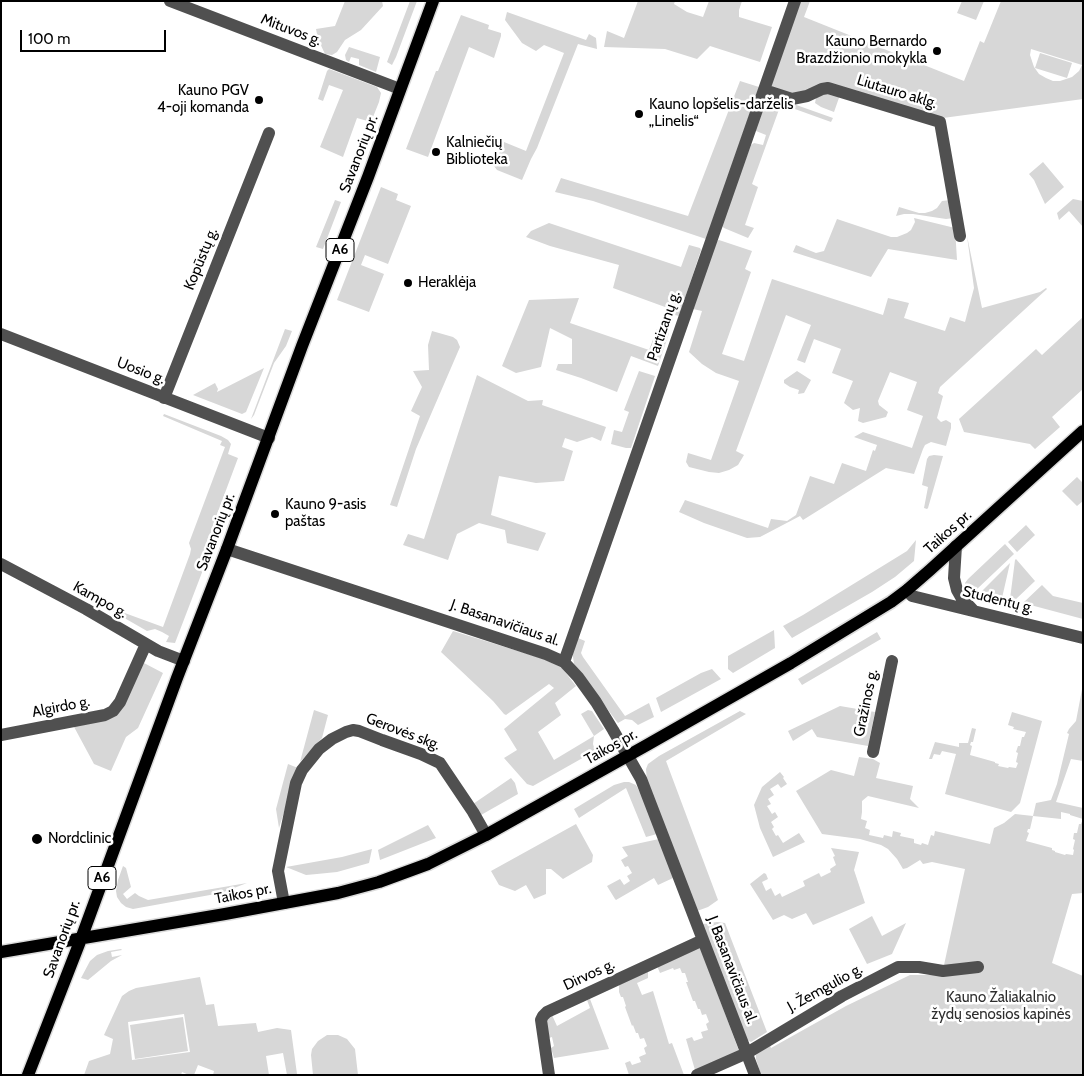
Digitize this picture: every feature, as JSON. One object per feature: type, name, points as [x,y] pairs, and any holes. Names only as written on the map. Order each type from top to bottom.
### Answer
[{"type":"main road","name":"Savanorių pr.","points":[[28,1075],[433,1]]},
{"type":"main road","name":"Taikos pr.","points":[[1,952],[338,893],[428,864],[486,835],[628,756],[776,672],[870,615],[907,590],[1083,430]]},
{"type":"street","name":"Mituvos g.","points":[[170,1],[400,89]]},
{"type":"street","name":"Partizanų g.","points":[[564,662],[795,1]]},
{"type":"street","name":"Liutauro aklg.","points":[[764,90],[792,100],[807,96],[822,88],[828,88],[940,122],[960,236]]},
{"type":"street","name":"Kopūstų g.","points":[[164,398],[269,133]]},
{"type":"street","name":"Uosio g.","points":[[1,334],[269,438]]},
{"type":"street","points":[[956,546],[954,578],[957,590],[973,610]]},
{"type":"street","name":"J. Basanavičiaus al.","points":[[227,549],[546,654],[564,662],[578,677],[596,702],[641,779],[755,1075]]},
{"type":"street","name":"Kampo g.","points":[[1,564],[86,609],[158,651],[184,661]]},
{"type":"street","name":"Studentų g.","points":[[907,590],[912,596],[1083,638]]},
{"type":"street","name":"Algirdo g.","points":[[1,735],[105,715],[113,711],[120,702],[146,644]]},
{"type":"street","name":"Gražinos g.","points":[[873,752],[892,661]]},
{"type":"street","name":"Gerovės skg.","points":[[284,903],[278,871],[296,783],[302,770],[319,749],[332,739],[346,732],[359,730],[422,754],[440,763],[486,835]]},
{"type":"street","name":"Dirvos g.","points":[[549,1075],[541,1020],[547,1012],[704,940]]},
{"type":"street","name":"J. Žemgulio g.","points":[[697,1075],[747,1054],[842,996],[898,967],[943,970],[978,967]]},
{"type":"green space","points":[[345,1],[382,1],[383,6],[361,30],[345,40],[337,52],[332,55],[325,54],[318,39],[316,29],[335,26]]},
{"type":"green space","points":[[410,1],[417,1],[392,65],[387,62]]},
{"type":"green space","points":[[638,1],[675,1],[674,4],[687,12],[703,17],[709,1],[742,1],[739,17],[772,27],[760,62],[710,46],[697,59],[665,49],[604,47],[607,31],[624,38]]},
{"type":"green space","name":"Kauno Bernardo Brazdžionio mokykla","points":[[801,1],[810,1],[804,17],[964,81],[980,41],[984,43],[1001,1],[1083,1],[1083,99],[943,118],[826,83],[797,96],[772,87],[771,83]],"holes":[[[1031,49],[1082,65],[1079,71],[1072,77],[1053,81],[1039,74],[1034,67],[1030,55]]]},
{"type":"green space","points":[[962,1],[984,1],[976,20],[957,13]]},
{"type":"green space","points":[[507,12],[586,40],[589,34],[596,38],[597,49],[578,44],[537,148],[522,180],[497,170],[494,166],[504,142],[526,151],[564,53],[544,45],[536,51],[522,43],[505,20]]},
{"type":"green space","points":[[461,15],[489,25],[488,29],[501,33],[501,36],[494,58],[469,47],[428,157],[406,149],[436,71],[438,71]]},
{"type":"green space","points":[[349,47],[380,57],[376,72],[359,65],[359,59],[351,57],[349,62],[346,60],[345,55]]},
{"type":"green space","points":[[1040,53],[1072,63],[1067,78],[1035,68]]},
{"type":"green space","points":[[329,69],[377,87],[381,93],[371,122],[357,118],[343,157],[320,147],[343,90],[329,85],[323,101],[318,99]]},
{"type":"green space","points":[[740,81],[759,87],[706,239],[593,201],[555,192],[561,178],[688,216]]},
{"type":"green space","points":[[825,92],[840,95],[834,112],[815,103],[816,98]]},
{"type":"green space","points":[[768,98],[785,101],[833,118],[831,122],[781,104],[752,184],[758,187],[745,225],[754,228],[748,238],[721,225],[751,145],[754,143],[763,145],[766,135],[756,131],[756,128]]},
{"type":"green space","points":[[1043,162],[1064,187],[1045,204],[1034,180],[1029,174]]},
{"type":"green space","points":[[381,187],[398,194],[396,200],[411,206],[388,264],[365,255],[361,265],[384,274],[369,312],[337,300]]},
{"type":"green space","points":[[1073,199],[1083,201],[1083,227],[1069,211],[1059,220],[1057,213]]},
{"type":"green space","points":[[335,200],[341,202],[323,249],[316,247]]},
{"type":"green space","points":[[951,200],[954,218],[946,219],[913,214],[896,216],[899,207],[925,213],[937,208],[942,201]]},
{"type":"green space","points":[[914,218],[955,228],[957,260],[888,249],[871,277],[793,252],[796,245],[816,253],[824,251],[837,219],[891,237],[897,237],[911,230],[915,222]]},
{"type":"green space","points":[[549,223],[681,267],[689,245],[700,248],[701,250],[679,316],[675,315],[676,311],[613,288],[619,265],[550,246],[526,237],[531,231]]},
{"type":"green space","points":[[967,236],[982,308],[1047,289],[940,387],[938,393],[943,396],[937,418],[941,422],[946,420],[951,423],[946,446],[931,442],[925,445],[914,474],[886,468],[803,520],[800,516],[760,537],[747,538],[679,512],[685,500],[768,528],[771,519],[787,521],[796,515],[810,476],[834,484],[842,463],[866,471],[873,450],[875,451],[877,445],[854,437],[863,432],[912,448],[923,416],[907,410],[917,382],[890,372],[878,401],[879,405],[888,412],[886,417],[863,423],[858,421],[860,408],[853,410],[844,403],[853,381],[832,373],[841,349],[814,339],[805,363],[797,360],[811,325],[786,315],[736,451],[744,455],[738,465],[719,473],[689,467],[686,462],[688,453],[711,460],[739,381],[716,373],[689,352],[702,311],[693,309],[715,241],[719,240],[752,251],[745,269],[751,272],[722,354],[744,361],[772,279],[883,315],[888,298],[909,303],[904,318],[945,331],[950,317],[965,322],[974,288]]},
{"type":"green space","points":[[579,298],[570,323],[649,350],[657,329],[669,333],[658,366],[631,356],[617,392],[556,370],[558,364],[572,364],[572,339],[550,328],[541,367],[516,373],[502,366],[529,300]]},
{"type":"green space","points":[[1083,317],[1083,389],[1052,417],[1060,427],[1035,449],[1030,444],[964,432],[959,419],[1036,349],[1042,355]]},
{"type":"green space","points":[[285,329],[292,331],[286,346],[274,363],[251,419]]},
{"type":"green space","points":[[432,331],[453,337],[457,340],[460,347],[416,449],[397,507],[390,505],[420,416],[411,411],[422,387],[413,371],[429,370],[428,345]]},
{"type":"green space","points":[[264,368],[246,412],[242,414],[193,395],[215,383],[218,389],[217,392]]},
{"type":"green space","points":[[639,371],[655,376],[631,448],[611,444],[614,430],[622,432],[629,412],[624,410]]},
{"type":"green space","points":[[797,371],[811,380],[804,393],[798,394],[799,390],[784,383],[784,380]]},
{"type":"green space","points":[[477,375],[528,401],[543,400],[542,405],[606,427],[601,441],[592,437],[577,442],[565,438],[562,447],[573,451],[564,481],[536,483],[499,476],[491,515],[546,533],[538,551],[507,543],[505,530],[479,523],[457,534],[448,560],[403,545],[408,534],[424,539]]},
{"type":"green space","points":[[164,414],[228,440],[231,444],[228,454],[238,458],[213,525],[206,562],[175,643],[166,642],[169,636],[162,632],[155,629],[147,631],[100,604],[163,627],[190,554],[189,543],[225,447],[220,445],[222,441],[163,416]]},
{"type":"green space","points":[[929,456],[943,456],[927,509],[924,508],[928,487],[922,485],[927,459]]},
{"type":"green space","points":[[1077,477],[1083,483],[1083,501],[1077,506],[1062,491]]},
{"type":"green space","points":[[1026,525],[1035,535],[1017,552],[1008,542]]},
{"type":"green space","points":[[916,540],[914,561],[895,577],[872,592],[792,638],[783,626],[907,551]]},
{"type":"green space","points":[[1005,544],[1014,554],[976,590],[966,588],[965,583],[968,579]]},
{"type":"green space","points":[[1016,559],[1035,581],[1015,600],[1010,599]]},
{"type":"green space","points":[[1010,563],[1002,598],[981,592]]},
{"type":"green space","points":[[1042,585],[1053,596],[1083,603],[1083,619],[1023,603]]},
{"type":"green space","points":[[774,630],[775,648],[733,673],[728,669],[728,656]]},
{"type":"green space","points":[[453,631],[544,659],[562,668],[576,686],[555,703],[561,715],[538,732],[554,760],[594,736],[593,744],[595,751],[533,786],[527,784],[504,758],[517,750],[504,729],[554,688],[549,684],[506,715],[504,714],[493,701],[441,652]]},
{"type":"green space","points":[[877,632],[881,639],[802,685],[798,679]]},
{"type":"green space","points":[[578,638],[585,641],[581,653],[583,657],[625,716],[649,703],[654,717],[638,725],[632,720],[625,719],[617,722],[574,664],[573,652]]},
{"type":"green space","points":[[144,663],[163,673],[138,728],[126,737],[111,771],[94,764],[73,725],[111,716]]},
{"type":"green space","points":[[712,669],[721,679],[661,712],[656,698],[701,673]]},
{"type":"green space","points":[[1083,684],[1083,761],[1071,759],[1056,802],[1083,808],[1083,819],[1061,812],[1061,819],[1033,816],[1036,803],[1051,800],[1057,784],[1069,734],[1067,733],[1076,721]]},
{"type":"green space","points":[[840,706],[875,712],[868,746],[817,737],[812,729],[793,741],[788,731]]},
{"type":"green space","points":[[314,710],[328,715],[322,738],[300,762]]},
{"type":"green space","points":[[588,710],[592,711],[604,729],[594,736],[581,714]]},
{"type":"green space","points":[[740,711],[746,714],[666,761],[718,900],[708,907],[697,911],[647,782],[646,769],[648,764],[659,756]]},
{"type":"green space","points":[[1012,712],[1042,721],[1020,803],[1011,812],[945,794],[956,754],[942,751],[940,755],[934,754],[932,759],[929,759],[935,742],[959,747],[959,743],[968,743],[972,728],[976,729],[973,742],[970,745],[972,746],[970,755],[995,762],[999,764],[998,766],[1016,768],[1018,753],[1016,752],[1026,732],[1013,729],[1014,727],[1008,725]]},
{"type":"green space","name":"Kauno Žaliakalnio žydų senosios kapinės","points":[[859,757],[873,759],[880,763],[876,778],[913,786],[910,799],[919,808],[868,796],[862,801],[861,819],[867,821],[865,828],[870,830],[869,835],[883,838],[884,835],[892,837],[893,831],[901,833],[900,836],[914,839],[914,843],[921,845],[922,843],[928,845],[931,835],[934,836],[935,831],[990,844],[994,828],[1015,814],[1033,816],[1026,841],[1052,848],[1055,852],[1065,855],[1073,855],[1074,833],[1077,833],[1079,824],[1081,824],[1083,819],[1083,893],[1072,894],[1052,963],[1083,976],[1083,1075],[761,1075],[756,1055],[770,1045],[771,1048],[846,1006],[910,975],[937,975],[944,965],[965,869],[932,862],[923,864],[920,860],[903,869],[888,849],[881,845],[860,839],[822,834],[796,791],[831,770],[854,776]]},
{"type":"green space","points":[[288,764],[298,768],[279,828],[276,809]]},
{"type":"green space","points":[[780,772],[787,784],[781,788],[778,784],[770,789],[774,795],[768,799],[771,804],[767,806],[772,814],[775,812],[778,817],[771,822],[774,827],[772,829],[783,843],[799,833],[805,842],[773,857],[760,828],[754,805],[762,787]]},
{"type":"green space","points":[[511,778],[515,783],[518,794],[481,815],[473,804]]},
{"type":"green space","points":[[624,782],[636,785],[645,802],[657,834],[646,837],[626,788],[579,818],[574,809],[614,785]]},
{"type":"green space","points":[[576,824],[593,855],[592,862],[563,879],[551,869],[546,869],[546,894],[534,899],[526,885],[515,891],[499,885],[491,871]]},
{"type":"green space","points":[[428,825],[436,838],[380,860],[378,850]]},
{"type":"green space","points":[[659,839],[673,878],[658,885],[654,878],[616,900],[607,886],[620,879],[624,885],[630,881],[627,876],[632,873],[621,860],[628,856],[622,847]]},
{"type":"green space","points":[[831,848],[859,852],[854,870],[865,903],[813,925],[806,913],[792,919],[784,915],[773,920],[750,884],[764,873],[768,879],[762,882],[766,891],[771,888],[775,896],[780,893],[782,897],[805,886],[803,881],[819,873],[821,877],[831,872],[830,869],[836,865],[833,857],[835,856]]},
{"type":"green space","points":[[372,849],[369,863],[337,872],[306,875],[286,867],[342,857]]},
{"type":"green space","points":[[123,866],[126,868],[131,887],[123,894],[127,899],[135,893],[148,900],[247,883],[221,893],[133,909],[126,907],[117,897],[118,880]]},
{"type":"green space","points":[[872,916],[882,936],[906,923],[892,954],[867,964],[849,929]]},
{"type":"green space","points":[[725,923],[767,1032],[751,1042],[747,1040],[702,924]]},
{"type":"green space","points":[[700,947],[739,1051],[695,1070],[686,1039],[692,1037],[694,1041],[703,1038],[701,1032],[708,1030],[706,1024],[709,1022],[706,1014],[702,1015],[695,1001],[693,1001],[686,982],[688,982],[685,973],[682,973],[680,968],[674,970],[673,968],[660,973],[657,966]]},
{"type":"green space","points":[[121,949],[111,952],[112,957],[122,955],[111,961],[88,980],[81,978],[90,961],[97,955]]},
{"type":"green space","points":[[648,970],[648,978],[637,983],[642,995],[653,991],[669,1044],[672,1043],[684,1075],[629,1075],[625,1063],[630,1061],[632,1065],[641,1062],[639,1057],[646,1054],[644,1048],[647,1046],[644,1038],[640,1039],[632,1026],[623,997],[621,997],[619,992],[619,984]]},
{"type":"green space","points":[[200,977],[206,1005],[214,1004],[218,1026],[256,1023],[258,1032],[277,1028],[291,1030],[297,1074],[287,1075],[283,1053],[266,1056],[269,1075],[213,1075],[214,1071],[198,1065],[194,1075],[182,1072],[181,1075],[84,1075],[89,1061],[110,1054],[113,1039],[104,1035],[122,996],[136,988]],"holes":[[[184,1014],[190,1052],[132,1060],[128,1022]]]},
{"type":"green space","points":[[590,999],[609,1049],[554,1058],[551,1048],[554,1046],[552,1037],[549,1038],[546,1022],[552,1015],[557,1026],[590,1008],[587,1000]]},
{"type":"green space","points":[[183,1017],[188,1051],[135,1059],[130,1025]]},
{"type":"green space","points":[[327,1035],[338,1035],[347,1039],[355,1049],[358,1075],[313,1075],[312,1049],[318,1041]]},
{"type":"place","name":"Kauno Bernardo Brazdžionio mokykla","points":[[937,51]]},
{"type":"place","name":"Kauno PGV 4-oji komanda","points":[[259,100]]},
{"type":"place","name":"Kauno lopšelis-darželis „Linelis“","points":[[639,114]]},
{"type":"place","name":"Kalniečių Biblioteka","points":[[436,152]]},
{"type":"place","name":"Heraklėja","points":[[408,283]]},
{"type":"place","name":"Kauno 9-asis paštas","points":[[275,514]]},
{"type":"place","name":"Nordclinic","points":[[37,839]]}]
